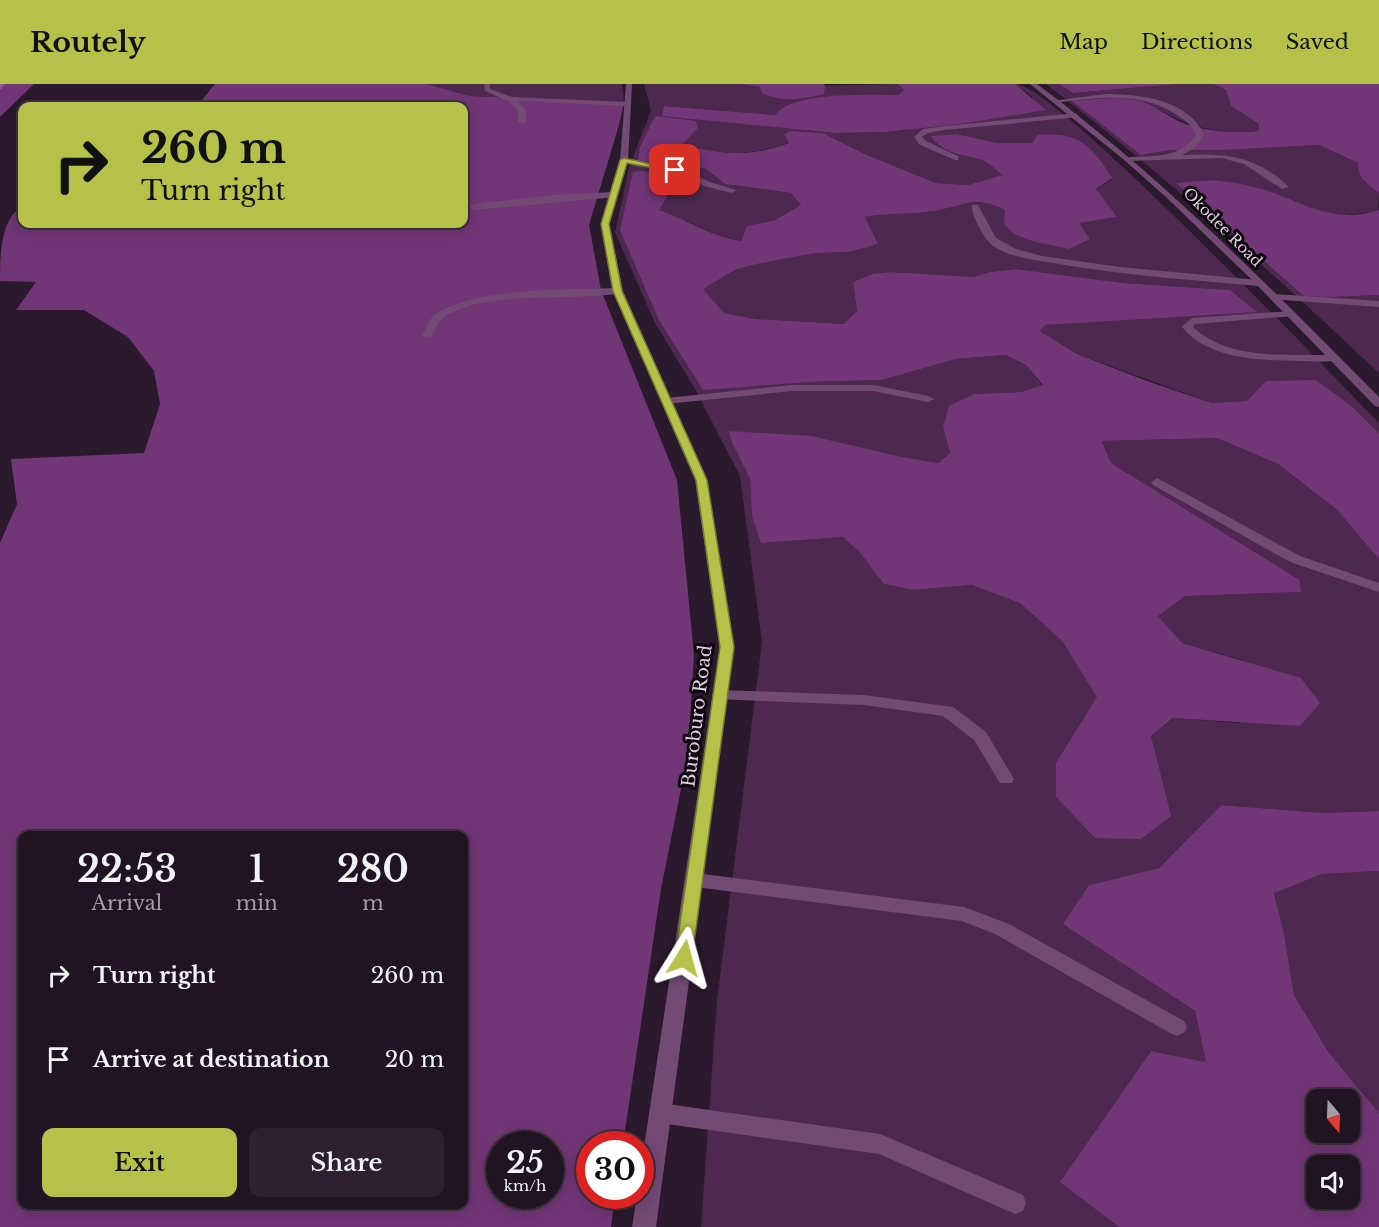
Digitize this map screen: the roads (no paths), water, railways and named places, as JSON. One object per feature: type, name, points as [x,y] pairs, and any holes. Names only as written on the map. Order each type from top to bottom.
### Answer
[{"type":"street","points":[[487,84],[487,90],[510,99],[627,104]]},
{"type":"street","name":"Buroburo Road","points":[[629,84],[624,160],[605,224],[618,291],[701,480],[727,647],[644,1227]]},
{"type":"street","name":"Okodee Road","points":[[1033,84],[1130,159],[1179,204],[1379,404]]},
{"type":"street","points":[[1056,101],[1126,96],[1145,99],[1176,110],[1192,122],[1200,135],[1193,145],[1171,158]]},
{"type":"street","points":[[510,99],[522,110],[522,122]]},
{"type":"street","points":[[955,158],[923,143],[918,137],[926,131],[945,128],[1076,116]]},
{"type":"street","points":[[1130,159],[1222,156],[1241,159],[1284,187]]},
{"type":"street","points":[[624,160],[675,170],[707,184],[732,190]]},
{"type":"street","points":[[474,207],[555,198],[613,195]]},
{"type":"street","points":[[975,207],[996,243],[1029,256],[1142,273],[1258,283]]},
{"type":"street","points":[[427,336],[437,317],[462,306],[513,297],[618,291]]},
{"type":"street","points":[[1274,297],[1379,304]]},
{"type":"street","points":[[1291,314],[1192,321],[1187,327],[1195,338],[1210,346],[1234,353],[1334,358]]},
{"type":"street","points":[[666,401],[792,388],[873,388],[928,399]]},
{"type":"street","points":[[1157,482],[1295,559],[1379,588]]},
{"type":"street","points":[[720,695],[864,700],[947,711],[980,735],[1006,779]]},
{"type":"street","points":[[695,879],[964,914],[1002,929],[1177,1028]]},
{"type":"street","points":[[660,1113],[880,1144],[1015,1203]]},
{"type":"waterway","points":[[0,88],[2,84]]}]
